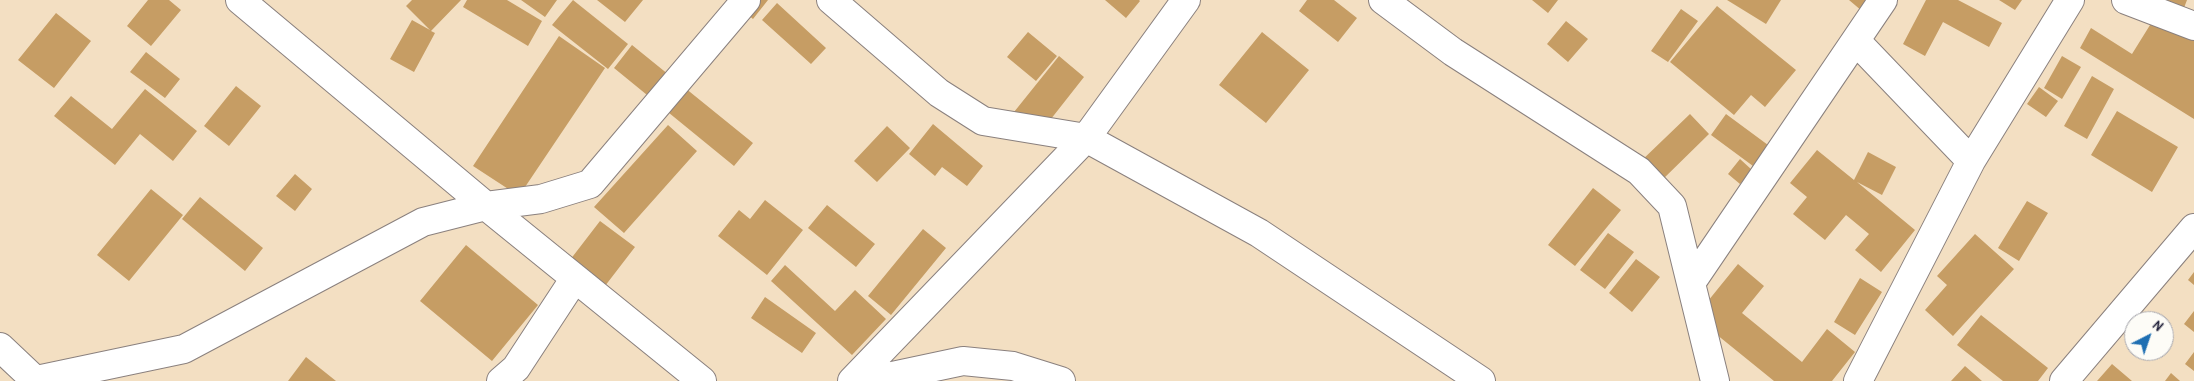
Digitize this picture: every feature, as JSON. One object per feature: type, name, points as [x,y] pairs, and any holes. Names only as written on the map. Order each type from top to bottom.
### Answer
[{"type":"street","points":[[240,0],[486,206],[702,381]]},
{"type":"street","points":[[0,347],[34,381],[184,349],[423,222],[486,206],[541,199],[590,184],[746,0]]},
{"type":"street","points":[[831,0],[939,93],[983,121],[1086,138],[1259,232],[1481,381]]},
{"type":"street","points":[[852,381],[1086,138],[1186,0]]},
{"type":"street","points":[[1383,0],[1453,52],[1639,171],[1672,206],[1715,381]]},
{"type":"street","points":[[1691,283],[1883,0]]},
{"type":"street","points":[[1858,381],[1971,161],[2070,0]]},
{"type":"street","points":[[2126,0],[2194,26]]},
{"type":"street","points":[[1856,41],[1971,161]]},
{"type":"street","points":[[2064,381],[2194,228]]},
{"type":"street","points":[[501,381],[516,368],[575,278]]},
{"type":"street","points":[[869,381],[963,361],[1013,366],[1061,381]]},
{"type":"building","points":[[148,0],[169,0],[181,10],[151,46],[127,26]]},
{"type":"building","points":[[412,0],[461,0],[431,31],[435,33],[414,72],[390,59],[412,20],[430,30],[406,6]]},
{"type":"building","points":[[467,0],[507,0],[542,21],[528,46],[463,7]]},
{"type":"building","points":[[521,0],[557,0],[545,17]]},
{"type":"building","points":[[573,0],[628,44],[608,69],[552,25]]},
{"type":"building","points":[[597,0],[643,0],[625,22]]},
{"type":"building","points":[[730,0],[768,0],[753,19]]},
{"type":"building","points":[[1105,0],[1139,0],[1140,1],[1126,18]]},
{"type":"building","points":[[1307,0],[1334,0],[1357,18],[1338,42],[1299,11]]},
{"type":"building","points":[[1532,0],[1558,0],[1548,13]]},
{"type":"building","points":[[1727,0],[1781,0],[1766,24]]},
{"type":"building","points":[[1849,0],[1871,0],[1862,11]]},
{"type":"building","points":[[1926,0],[1958,0],[2002,23],[1989,47],[1943,22],[1925,56],[1903,44]]},
{"type":"building","points":[[1999,0],[2022,0],[2015,10]]},
{"type":"building","points":[[2148,0],[2187,0],[2182,13]]},
{"type":"building","points":[[777,3],[826,48],[811,64],[762,20]]},
{"type":"building","points":[[1717,6],[1796,70],[1765,107],[1751,95],[1734,115],[1670,62]]},
{"type":"building","points":[[1681,9],[1698,21],[1668,62],[1651,51]]},
{"type":"building","points":[[56,13],[91,41],[54,88],[18,60]]},
{"type":"building","points":[[2155,17],[2194,40],[2194,119],[2080,48],[2091,28],[2132,54]]},
{"type":"building","points":[[1566,21],[1588,39],[1568,62],[1547,44]]},
{"type":"building","points":[[1028,32],[1057,56],[1036,81],[1007,57]]},
{"type":"building","points":[[1262,32],[1309,70],[1266,123],[1219,85]]},
{"type":"building","points":[[559,36],[605,68],[519,196],[473,166]]},
{"type":"building","points":[[632,45],[753,143],[734,166],[614,68]]},
{"type":"building","points":[[146,52],[180,79],[165,98],[130,72]]},
{"type":"building","points":[[1059,56],[1084,77],[1036,138],[1010,117]]},
{"type":"building","points":[[2062,56],[2081,67],[2062,99],[2044,88]]},
{"type":"building","points":[[2092,76],[2114,89],[2087,139],[2064,126]]},
{"type":"building","points":[[236,86],[261,106],[229,146],[204,126]]},
{"type":"building","points":[[2039,87],[2058,101],[2046,117],[2027,104]]},
{"type":"building","points":[[145,89],[197,131],[173,161],[140,134],[115,165],[54,116],[71,96],[112,129]]},
{"type":"building","points":[[2117,111],[2178,147],[2152,192],[2091,155]]},
{"type":"building","points":[[1690,114],[1709,134],[1659,183],[1639,163]]},
{"type":"building","points":[[1726,114],[1768,145],[1753,166],[1711,135]]},
{"type":"building","points":[[933,124],[983,166],[967,186],[942,167],[935,176],[909,154]]},
{"type":"building","points":[[668,125],[697,151],[624,233],[594,207]]},
{"type":"building","points":[[887,126],[910,148],[877,182],[854,161]]},
{"type":"building","points":[[1817,150],[1854,180],[1868,152],[1896,167],[1882,195],[1857,182],[1915,230],[1881,272],[1855,250],[1869,234],[1846,215],[1825,240],[1793,214],[1807,197],[1790,183]]},
{"type":"building","points":[[1740,159],[1752,170],[1740,184],[1728,174]]},
{"type":"building","points":[[295,174],[312,189],[295,211],[276,196]]},
{"type":"building","points":[[1593,188],[1621,210],[1575,266],[1548,245]]},
{"type":"building","points":[[151,189],[183,215],[129,281],[97,255]]},
{"type":"building","points":[[200,197],[263,248],[245,271],[182,219]]},
{"type":"building","points":[[765,200],[803,230],[767,275],[718,236],[739,210],[750,219]]},
{"type":"building","points":[[2027,201],[2048,213],[2019,261],[1998,248]]},
{"type":"building","points":[[827,205],[875,244],[856,267],[808,228]]},
{"type":"building","points":[[600,221],[635,247],[605,286],[570,260]]},
{"type":"building","points":[[923,229],[946,248],[891,315],[868,296]]},
{"type":"building","points":[[1608,233],[1634,252],[1605,289],[1580,270]]},
{"type":"building","points":[[1975,234],[2014,269],[1953,336],[1925,310],[1947,285],[1937,276]]},
{"type":"building","points":[[466,245],[538,305],[492,361],[420,301]]},
{"type":"building","points":[[1636,259],[1660,277],[1632,312],[1609,293]]},
{"type":"building","points":[[1738,264],[1764,286],[1742,313],[1802,362],[1827,329],[1855,352],[1832,381],[1774,381],[1695,317]]},
{"type":"building","points":[[785,265],[835,311],[855,290],[886,319],[852,355],[771,281]]},
{"type":"building","points":[[2194,272],[2194,285],[2188,280]]},
{"type":"building","points":[[1860,278],[1882,292],[1855,335],[1834,322]]},
{"type":"building","points":[[765,297],[816,333],[802,353],[751,318]]},
{"type":"building","points":[[2194,311],[2194,332],[2184,324]]},
{"type":"building","points":[[1981,315],[2048,368],[2038,381],[2003,381],[1957,345]]},
{"type":"building","points":[[2194,352],[2194,371],[2185,364]]},
{"type":"building","points":[[306,357],[336,381],[288,381]]},
{"type":"building","points":[[2112,364],[2132,381],[2097,381]]},
{"type":"building","points":[[1965,366],[1982,381],[1951,381]]},
{"type":"building","points":[[2171,373],[2180,381],[2165,381]]}]
